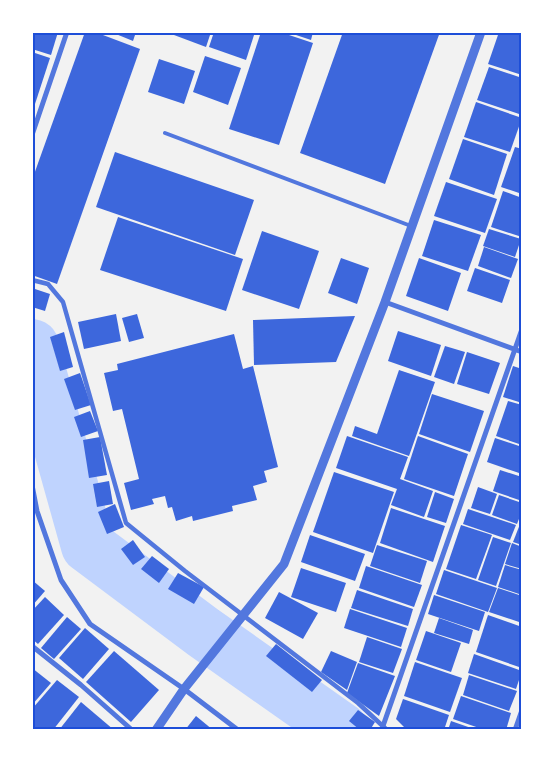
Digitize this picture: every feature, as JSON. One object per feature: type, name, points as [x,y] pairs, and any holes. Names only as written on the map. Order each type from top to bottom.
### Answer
[{"type":"street","points":[[32,136],[67,32]]},
{"type":"street","points":[[156,730],[184,689],[284,564],[384,302],[480,32]]},
{"type":"street","points":[[32,280],[48,284],[63,302],[126,523],[243,616],[358,703],[385,728],[522,329]]},
{"type":"street","points":[[384,302],[522,352]]},
{"type":"street","points":[[32,485],[37,511],[61,580],[90,624],[184,689],[238,730]]},
{"type":"street","points":[[32,646],[81,685],[132,730]]},
{"type":"street","points":[[515,730],[522,710]]},
{"type":"lane","points":[[165,133],[411,226]]},
{"type":"building","points":[[32,32],[58,32],[51,55],[32,49]]},
{"type":"building","points":[[85,32],[95,32],[140,49],[57,284],[32,275],[32,180]]},
{"type":"building","points":[[111,32],[136,32],[133,41]]},
{"type":"building","points":[[166,32],[211,32],[206,47]]},
{"type":"building","points":[[214,32],[255,32],[246,60],[209,47]]},
{"type":"building","points":[[261,32],[280,32],[313,43],[279,145],[229,129]]},
{"type":"building","points":[[287,32],[313,32],[311,40]]},
{"type":"building","points":[[343,32],[440,32],[385,184],[300,153]]},
{"type":"building","points":[[499,32],[522,32],[522,75],[488,64]]},
{"type":"building","points":[[32,52],[50,58],[35,104],[32,103]]},
{"type":"building","points":[[205,56],[241,68],[228,105],[193,92]]},
{"type":"building","points":[[159,59],[195,71],[184,104],[148,92]]},
{"type":"building","points":[[489,67],[522,78],[522,115],[477,100]]},
{"type":"building","points":[[476,102],[522,118],[510,152],[464,137]]},
{"type":"building","points":[[463,139],[507,154],[494,195],[449,179]]},
{"type":"building","points":[[515,147],[522,149],[522,194],[501,187]]},
{"type":"building","points":[[115,152],[254,200],[235,255],[96,207]]},
{"type":"building","points":[[446,182],[497,199],[485,233],[434,216]]},
{"type":"building","points":[[503,191],[522,198],[522,237],[491,227]]},
{"type":"building","points":[[118,217],[243,259],[226,311],[100,270]]},
{"type":"building","points":[[434,220],[481,235],[468,271],[422,256]]},
{"type":"building","points":[[489,229],[521,239],[515,257],[483,246]]},
{"type":"building","points":[[262,231],[319,251],[299,309],[242,290]]},
{"type":"building","points":[[484,247],[518,259],[511,278],[478,266]]},
{"type":"building","points":[[341,258],[369,268],[357,304],[328,293]]},
{"type":"building","points":[[419,258],[461,273],[448,311],[406,296]]},
{"type":"building","points":[[475,268],[510,280],[502,303],[467,291]]},
{"type":"building","points":[[32,288],[50,294],[45,311],[32,307]]},
{"type":"building","points":[[116,314],[121,341],[84,349],[78,322]]},
{"type":"building","points":[[137,314],[144,338],[129,342],[122,318]]},
{"type":"building","points":[[355,316],[336,362],[254,365],[253,320]]},
{"type":"building","points":[[398,331],[441,345],[431,376],[388,361]]},
{"type":"building","points":[[64,332],[73,367],[60,371],[50,337]]},
{"type":"building","points":[[234,334],[243,369],[253,366],[278,467],[264,471],[267,482],[253,486],[257,500],[232,506],[233,511],[193,521],[192,516],[176,521],[172,507],[168,508],[165,496],[152,499],[154,504],[131,510],[124,483],[139,479],[122,409],[113,411],[104,373],[118,370],[117,364]]},
{"type":"building","points":[[445,346],[465,352],[454,384],[434,377]]},
{"type":"building","points":[[467,352],[500,363],[489,394],[457,384]]},
{"type":"building","points":[[513,366],[522,369],[522,403],[503,397]]},
{"type":"building","points":[[399,370],[435,382],[409,456],[352,436],[355,426],[377,434]]},
{"type":"building","points":[[80,373],[91,405],[75,410],[64,379]]},
{"type":"building","points":[[432,394],[484,411],[470,452],[419,434]]},
{"type":"building","points":[[508,401],[522,405],[522,445],[496,436]]},
{"type":"building","points":[[90,411],[98,431],[81,437],[74,417]]},
{"type":"building","points":[[347,436],[408,457],[400,479],[433,491],[424,517],[391,505],[397,489],[336,468]]},
{"type":"building","points":[[418,436],[468,454],[454,496],[404,479]]},
{"type":"building","points":[[100,437],[107,475],[89,478],[83,440]]},
{"type":"building","points":[[495,438],[522,447],[522,474],[487,462]]},
{"type":"building","points":[[500,470],[522,477],[522,501],[493,491]]},
{"type":"building","points":[[334,472],[394,492],[373,553],[313,532]]},
{"type":"building","points":[[109,481],[113,504],[97,507],[93,484]]},
{"type":"building","points":[[478,487],[497,494],[490,514],[471,508]]},
{"type":"building","points":[[435,492],[454,499],[446,523],[427,517]]},
{"type":"building","points":[[499,495],[522,503],[522,511],[517,524],[492,515]]},
{"type":"building","points":[[115,504],[124,527],[107,534],[98,512]]},
{"type":"building","points":[[391,508],[445,526],[433,562],[380,543]]},
{"type":"building","points":[[468,509],[516,525],[510,540],[463,524]]},
{"type":"building","points":[[522,519],[522,545],[513,542]]},
{"type":"building","points":[[461,525],[492,535],[476,579],[446,569]]},
{"type":"building","points":[[310,535],[365,554],[355,581],[301,562]]},
{"type":"building","points":[[493,537],[511,543],[496,586],[478,580]]},
{"type":"building","points":[[133,540],[145,557],[133,565],[121,549]]},
{"type":"building","points":[[512,543],[522,547],[522,569],[505,564]]},
{"type":"building","points":[[377,545],[427,561],[420,583],[370,566]]},
{"type":"building","points":[[152,556],[169,569],[159,583],[141,569]]},
{"type":"building","points":[[505,565],[522,570],[522,595],[498,587]]},
{"type":"building","points":[[366,566],[422,585],[414,607],[359,588]]},
{"type":"building","points":[[301,568],[346,583],[336,612],[291,597]]},
{"type":"building","points":[[444,570],[497,588],[488,612],[436,594]]},
{"type":"building","points":[[178,573],[204,587],[194,604],[168,589]]},
{"type":"building","points":[[32,580],[45,591],[32,606]]},
{"type":"building","points":[[498,588],[522,596],[522,623],[489,612]]},
{"type":"building","points":[[357,590],[413,609],[408,626],[351,608]]},
{"type":"building","points":[[279,592],[318,613],[303,639],[265,618]]},
{"type":"building","points":[[434,595],[485,612],[479,631],[428,614]]},
{"type":"building","points":[[45,597],[64,615],[38,644],[32,639],[32,611]]},
{"type":"building","points":[[350,609],[407,628],[401,647],[344,628]]},
{"type":"building","points":[[488,615],[522,627],[522,668],[476,652]]},
{"type":"building","points":[[67,617],[81,629],[54,659],[41,648]]},
{"type":"building","points":[[439,618],[473,630],[469,644],[434,633]]},
{"type":"building","points":[[85,628],[109,649],[83,679],[59,658]]},
{"type":"building","points":[[426,631],[461,643],[451,672],[416,660]]},
{"type":"building","points":[[367,637],[402,649],[393,673],[359,662]]},
{"type":"building","points":[[276,644],[322,680],[312,692],[266,656]]},
{"type":"building","points":[[114,651],[159,690],[131,722],[86,682]]},
{"type":"building","points":[[331,651],[357,662],[347,690],[321,672]]},
{"type":"building","points":[[474,654],[522,671],[516,689],[468,673]]},
{"type":"building","points":[[415,662],[462,678],[450,712],[404,696]]},
{"type":"building","points":[[358,663],[395,676],[379,716],[347,693]]},
{"type":"building","points":[[32,668],[51,683],[32,705]]},
{"type":"building","points":[[469,675],[517,691],[509,711],[463,695]]},
{"type":"building","points":[[57,680],[79,697],[53,730],[38,730],[32,724],[32,709]]},
{"type":"building","points":[[461,696],[511,713],[506,730],[485,730],[453,719]]},
{"type":"building","points":[[403,699],[449,715],[444,730],[407,730],[396,719]]},
{"type":"building","points":[[81,702],[114,730],[59,730]]},
{"type":"building","points":[[358,710],[375,722],[370,730],[360,730],[349,721]]},
{"type":"building","points":[[196,716],[213,730],[185,730]]},
{"type":"building","points":[[451,721],[474,729],[474,730],[448,730]]},
{"type":"waterway","points":[[32,346],[88,546],[203,632],[342,730]]}]
